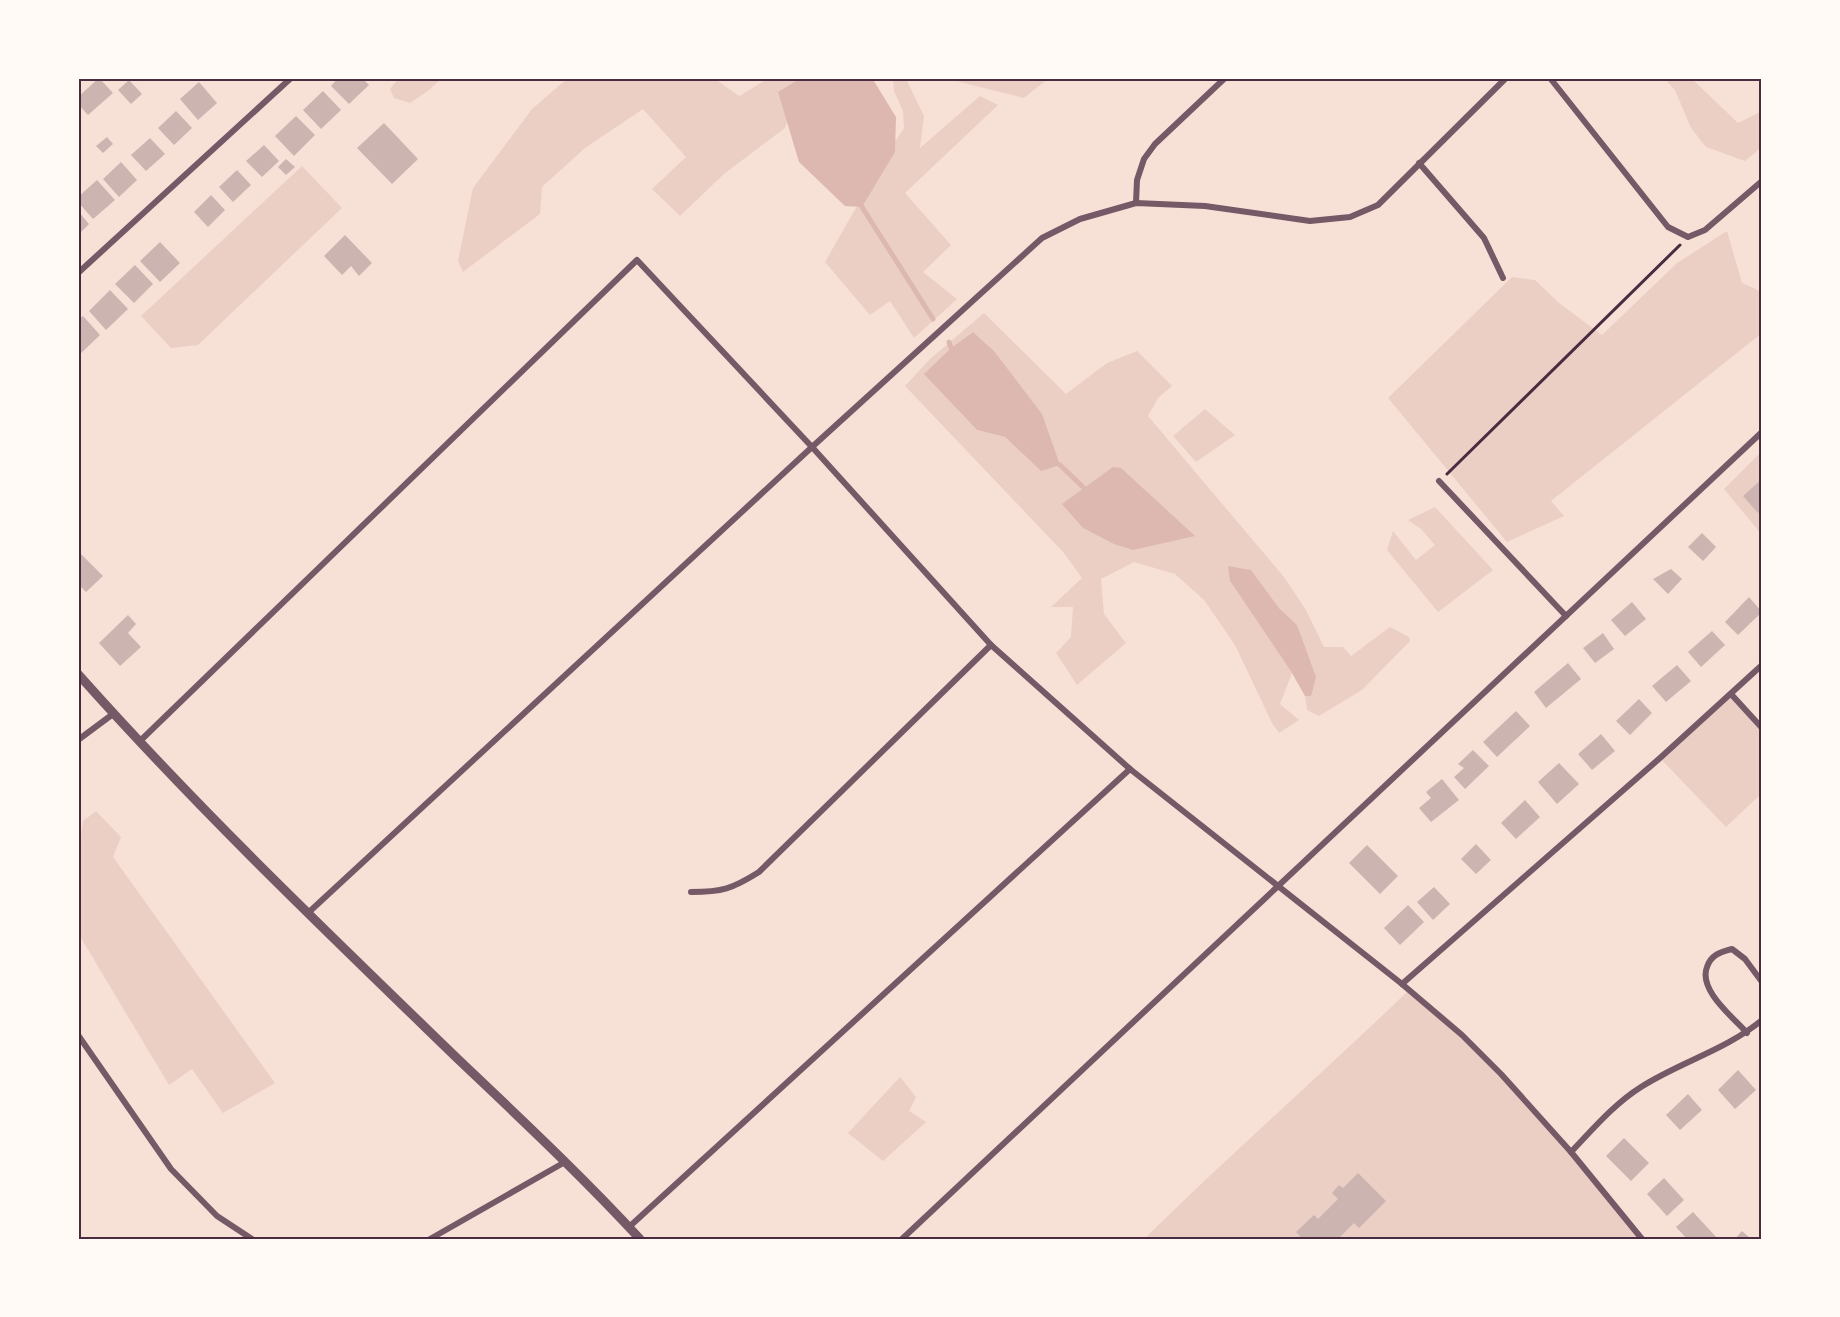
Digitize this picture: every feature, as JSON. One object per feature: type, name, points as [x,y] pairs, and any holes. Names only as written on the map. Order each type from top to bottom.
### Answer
[{"type":"street","points":[[78,273],[291,78]]},
{"type":"street","points":[[1136,203],[1137,180],[1144,159],[1155,144],[1225,78]]},
{"type":"street","points":[[308,913],[812,447],[1042,238],[1080,219],[1136,203],[1205,206],[1310,221],[1350,217],[1378,205],[1506,78]]},
{"type":"street","points":[[1550,78],[1668,226],[1688,237],[1705,230],[1762,181]]},
{"type":"street","points":[[1419,163],[1484,238],[1503,278]]},
{"type":"street","points":[[139,742],[637,260],[812,447],[991,645],[1130,769],[1402,984],[1462,1035],[1501,1074],[1571,1152],[1642,1239]]},
{"type":"street","points":[[902,1239],[1762,432]]},
{"type":"street","points":[[1439,481],[1566,616]]},
{"type":"street","points":[[691,892],[719,892],[740,884],[759,872],[991,645]]},
{"type":"street","points":[[1402,984],[1731,694],[1762,664]]},
{"type":"street","points":[[78,675],[139,742],[308,913],[565,1162],[640,1239]]},
{"type":"street","points":[[1731,694],[1762,728]]},
{"type":"street","points":[[78,740],[113,714]]},
{"type":"street","points":[[629,1227],[1130,769]]},
{"type":"street","points":[[1747,1033],[1711,993],[1705,982],[1705,971],[1710,960],[1719,952],[1732,949],[1744,959],[1762,982]]},
{"type":"street","points":[[1571,1152],[1619,1102],[1643,1086],[1747,1033],[1762,1020]]},
{"type":"street","points":[[78,1035],[171,1169],[217,1216],[252,1239]]},
{"type":"street","points":[[430,1239],[565,1162]]},
{"type":"path","points":[[1439,481],[1688,237]]},
{"type":"shaded area","points":[[399,78],[442,78],[410,103],[394,98],[390,89]]},
{"type":"shaded area","points":[[568,78],[714,78],[739,96],[769,78],[803,78],[785,128],[724,174],[680,216],[652,189],[686,157],[643,109],[585,148],[542,187],[540,214],[463,272],[458,261],[473,188],[532,109]]},
{"type":"shaded area","points":[[801,78],[872,78],[896,117],[895,152],[862,207],[845,206],[799,162],[778,92]]},
{"type":"shaded area","points":[[893,78],[903,78],[907,81],[924,116],[920,148],[980,96],[998,105],[905,193],[951,245],[923,272],[957,299],[914,338],[890,301],[870,315],[825,262],[904,128],[903,111],[894,91]]},
{"type":"shaded area","points":[[944,78],[1049,78],[1024,98]]},
{"type":"shaded area","points":[[1664,78],[1691,78],[1738,123],[1762,111],[1762,147],[1745,161],[1706,147],[1691,128],[1675,90]]},
{"type":"shaded area","points":[[302,166],[342,208],[198,345],[171,348],[141,316]]},
{"type":"shaded area","points":[[1727,231],[1742,283],[1762,292],[1762,333],[1551,501],[1564,516],[1507,542],[1388,398],[1512,277],[1535,280],[1559,303],[1602,335],[1677,263]]},
{"type":"shaded area","points":[[984,313],[1066,394],[1107,363],[1137,351],[1172,386],[1158,398],[1148,416],[1284,577],[1306,610],[1324,647],[1343,647],[1351,656],[1390,627],[1409,637],[1410,641],[1362,690],[1319,716],[1307,710],[1305,696],[1311,696],[1297,625],[1279,608],[1251,570],[1230,581],[1292,673],[1280,704],[1299,720],[1279,733],[1235,645],[1204,600],[1175,574],[1134,562],[1101,579],[1104,614],[1126,643],[1077,685],[1056,653],[1071,637],[1073,607],[1051,607],[1082,578],[1063,552],[905,386],[930,359]],"holes":[[[973,332],[994,351],[1041,471],[1005,437],[977,430],[925,374],[951,348]],[[1085,489],[1083,528],[1063,504]]]},
{"type":"shaded area","points":[[973,332],[994,351],[1042,414],[1060,465],[1041,471],[1005,437],[977,430],[924,374],[951,348]]},
{"type":"shaded area","points":[[1205,409],[1235,435],[1196,462],[1173,436]]},
{"type":"shaded area","points":[[1762,451],[1762,535],[1724,489]]},
{"type":"shaded area","points":[[1113,467],[1121,468],[1195,536],[1133,550],[1114,544],[1083,528],[1062,504]]},
{"type":"shaded area","points":[[1435,507],[1493,570],[1438,612],[1387,550],[1393,531],[1416,560],[1435,545],[1421,529],[1408,520]]},
{"type":"shaded area","points":[[1228,566],[1251,570],[1279,608],[1297,625],[1316,677],[1311,696],[1305,696],[1230,581]]},
{"type":"shaded area","points":[[1731,694],[1762,728],[1762,793],[1726,827],[1660,758]]},
{"type":"shaded area","points":[[96,811],[121,837],[113,857],[275,1083],[223,1113],[192,1069],[169,1085],[78,933],[78,855],[83,821]]},
{"type":"shaded area","points":[[1409,990],[1501,1074],[1642,1239],[1144,1239],[1209,1176]]},
{"type":"shaded area","points":[[900,1077],[916,1097],[909,1111],[926,1122],[883,1161],[848,1133]]},
{"type":"building","points":[[99,78],[113,93],[88,115],[78,104],[78,97]]},
{"type":"building","points":[[338,78],[362,78],[369,85],[349,104],[331,86]]},
{"type":"building","points":[[129,80],[142,94],[131,104],[118,90]]},
{"type":"building","points":[[199,82],[217,103],[198,120],[180,99]]},
{"type":"building","points":[[323,91],[341,110],[321,129],[303,110]]},
{"type":"building","points":[[176,111],[192,128],[174,145],[158,128]]},
{"type":"building","points":[[296,116],[315,135],[294,156],[275,136]]},
{"type":"building","points":[[384,123],[418,159],[392,184],[357,148]]},
{"type":"building","points":[[107,137],[113,144],[103,153],[96,146]]},
{"type":"building","points":[[150,138],[165,154],[146,171],[131,155]]},
{"type":"building","points":[[264,145],[279,161],[262,177],[246,161]]},
{"type":"building","points":[[286,159],[295,167],[286,175],[278,167]]},
{"type":"building","points":[[121,162],[137,180],[119,197],[103,179]]},
{"type":"building","points":[[237,170],[251,185],[233,202],[219,187]]},
{"type":"building","points":[[97,180],[115,200],[93,219],[78,202],[78,197]]},
{"type":"building","points":[[211,195],[225,210],[208,227],[194,212]]},
{"type":"building","points":[[78,211],[89,224],[78,235]]},
{"type":"building","points":[[345,235],[372,263],[359,276],[351,266],[342,275],[324,256]]},
{"type":"building","points":[[160,242],[180,263],[160,282],[140,261]]},
{"type":"building","points":[[135,265],[153,284],[134,303],[115,284]]},
{"type":"building","points":[[110,290],[128,309],[106,330],[89,311]]},
{"type":"building","points":[[83,316],[100,335],[78,356],[78,320]]},
{"type":"building","points":[[1762,479],[1762,509],[1758,513],[1743,496]]},
{"type":"building","points":[[1702,533],[1716,547],[1703,561],[1688,547]]},
{"type":"building","points":[[78,551],[103,576],[86,592],[78,584]]},
{"type":"building","points":[[1671,569],[1682,579],[1668,594],[1653,579]]},
{"type":"building","points":[[1749,597],[1762,612],[1738,635],[1725,622]]},
{"type":"building","points":[[1632,602],[1646,619],[1625,636],[1611,620]]},
{"type":"building","points":[[128,615],[136,624],[128,633],[141,647],[120,666],[99,643]]},
{"type":"building","points":[[1712,631],[1725,645],[1701,667],[1688,652]]},
{"type":"building","points":[[1603,633],[1614,649],[1595,663],[1583,648]]},
{"type":"building","points":[[1568,663],[1581,679],[1546,708],[1534,692]]},
{"type":"building","points":[[1677,665],[1691,681],[1666,702],[1652,686]]},
{"type":"building","points":[[1639,699],[1652,713],[1630,735],[1616,721]]},
{"type":"building","points":[[1516,711],[1530,726],[1497,757],[1483,742]]},
{"type":"building","points":[[1601,734],[1615,751],[1592,770],[1578,754]]},
{"type":"building","points":[[1473,750],[1489,766],[1465,789],[1454,777],[1464,768],[1458,764]]},
{"type":"building","points":[[1559,763],[1579,784],[1557,804],[1538,782]]},
{"type":"building","points":[[1442,779],[1459,800],[1431,822],[1419,808],[1431,798],[1426,792]]},
{"type":"building","points":[[1525,800],[1540,817],[1516,839],[1501,823]]},
{"type":"building","points":[[1476,844],[1491,860],[1476,874],[1461,859]]},
{"type":"building","points":[[1367,845],[1398,876],[1380,894],[1349,863]]},
{"type":"building","points":[[1434,887],[1450,904],[1433,920],[1417,902]]},
{"type":"building","points":[[1408,905],[1424,922],[1400,945],[1384,928]]},
{"type":"building","points":[[1738,1070],[1756,1090],[1735,1109],[1718,1090]]},
{"type":"building","points":[[1688,1094],[1702,1110],[1680,1130],[1666,1115]]},
{"type":"building","points":[[1624,1138],[1649,1163],[1631,1181],[1606,1156]]},
{"type":"building","points":[[1358,1173],[1386,1201],[1359,1228],[1354,1223],[1338,1239],[1297,1239],[1300,1236],[1296,1232],[1314,1215],[1318,1219],[1338,1199],[1332,1193],[1339,1185],[1343,1188]]},
{"type":"building","points":[[1664,1178],[1684,1200],[1667,1216],[1647,1194]]},
{"type":"building","points":[[1693,1212],[1718,1239],[1687,1239],[1676,1227]]},
{"type":"building","points":[[1742,1231],[1751,1239],[1735,1239]]},
{"type":"waterway","points":[[862,207],[933,319]]},
{"type":"waterway","points":[[949,342],[951,348]]},
{"type":"waterway","points":[[1060,465],[1085,489]]}]
